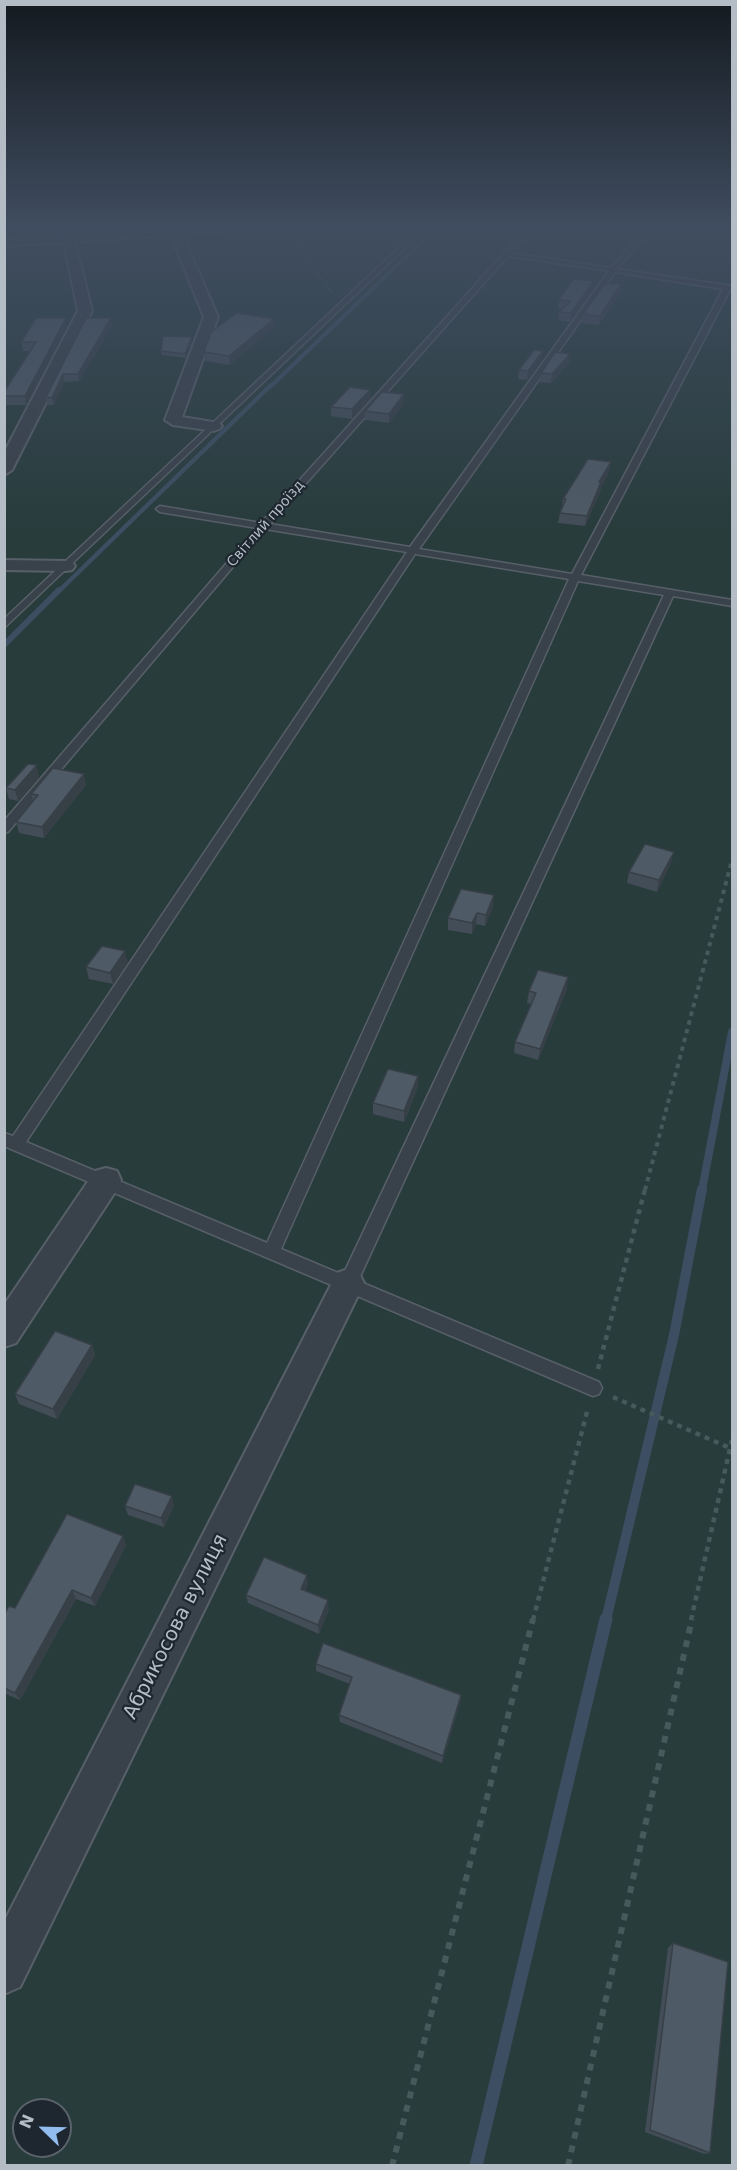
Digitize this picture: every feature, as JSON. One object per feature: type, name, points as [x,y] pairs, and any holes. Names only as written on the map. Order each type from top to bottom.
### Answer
[{"type":"street","points":[[4,470],[77,327]]},
{"type":"street","points":[[207,327],[173,420],[214,426]]},
{"type":"street","points":[[4,565],[66,566]]},
{"type":"street","points":[[4,1334],[106,1180]]},
{"type":"street","name":"Абрикосова вулиця","points":[[4,1971],[348,1283]]},
{"type":"lane","points":[[4,625],[318,327]]},
{"type":"lane","name":"Світлий проїзд","points":[[4,829],[263,526],[441,327]]},
{"type":"lane","points":[[573,327],[413,550],[11,1141],[593,1388]]},
{"type":"lane","points":[[272,1251],[575,577],[708,327]]},
{"type":"lane","points":[[160,510],[732,603]]},
{"type":"lane","points":[[348,1283],[670,592]]},
{"type":"path","points":[[392,2166],[732,860]]},
{"type":"path","points":[[593,1388],[732,1449]]},
{"type":"path","points":[[568,2166],[732,1449],[732,1440]]},
{"type":"green space","points":[[5,327],[732,327],[732,2165],[5,2166]]},
{"type":"building","points":[[30,327],[61,327],[25,396],[4,396],[4,392],[36,342],[21,342]]},
{"type":"building","points":[[81,327],[106,327],[78,374],[63,374],[52,398],[46,397]]},
{"type":"building","points":[[217,327],[264,327],[229,356],[204,352],[211,332]]},
{"type":"building","points":[[163,336],[192,337],[185,354],[161,351]]},
{"type":"building","points":[[534,350],[543,351],[528,371],[519,370]]},
{"type":"building","points":[[555,352],[570,354],[552,374],[541,373]]},
{"type":"building","points":[[350,387],[370,390],[352,409],[331,407]]},
{"type":"building","points":[[382,392],[404,394],[389,414],[365,411]]},
{"type":"building","points":[[588,459],[611,462],[599,482],[601,482],[587,516],[560,513],[566,499],[563,499]]},
{"type":"building","points":[[28,764],[37,765],[15,790],[6,788]]},
{"type":"building","points":[[53,768],[84,774],[42,827],[16,822],[38,795],[31,794]]},
{"type":"building","points":[[645,844],[674,852],[659,880],[629,872]]},
{"type":"building","points":[[461,889],[494,895],[486,915],[477,913],[472,923],[448,918]]},
{"type":"building","points":[[102,946],[125,951],[110,973],[86,967]]},
{"type":"building","points":[[538,970],[568,977],[540,1049],[515,1042],[536,993],[529,991]]},
{"type":"building","points":[[388,1069],[418,1076],[404,1111],[373,1103]]},
{"type":"building","points":[[55,1331],[92,1345],[53,1409],[15,1394]]},
{"type":"building","points":[[135,1484],[172,1496],[161,1518],[125,1506]]},
{"type":"building","points":[[67,1514],[123,1536],[91,1598],[72,1590],[15,1693],[4,1688],[4,1615],[9,1606],[15,1608]]},
{"type":"building","points":[[264,1557],[307,1575],[301,1589],[328,1600],[318,1625],[246,1595]]},
{"type":"building","points":[[323,1643],[461,1695],[443,1756],[339,1715],[352,1677],[316,1664]]},
{"type":"building","points":[[673,1943],[728,1962],[710,2153],[650,2130]]},
{"type":"waterway","points":[[270,387],[332,327]]},
{"type":"waterway","points":[[58,592],[271,385]]},
{"type":"waterway","points":[[4,645],[59,590]]},
{"type":"waterway","points":[[702,1190],[732,1032]]},
{"type":"waterway","points":[[606,1620],[674,1335],[702,1189]]},
{"type":"waterway","points":[[476,2166],[606,1619]]}]
